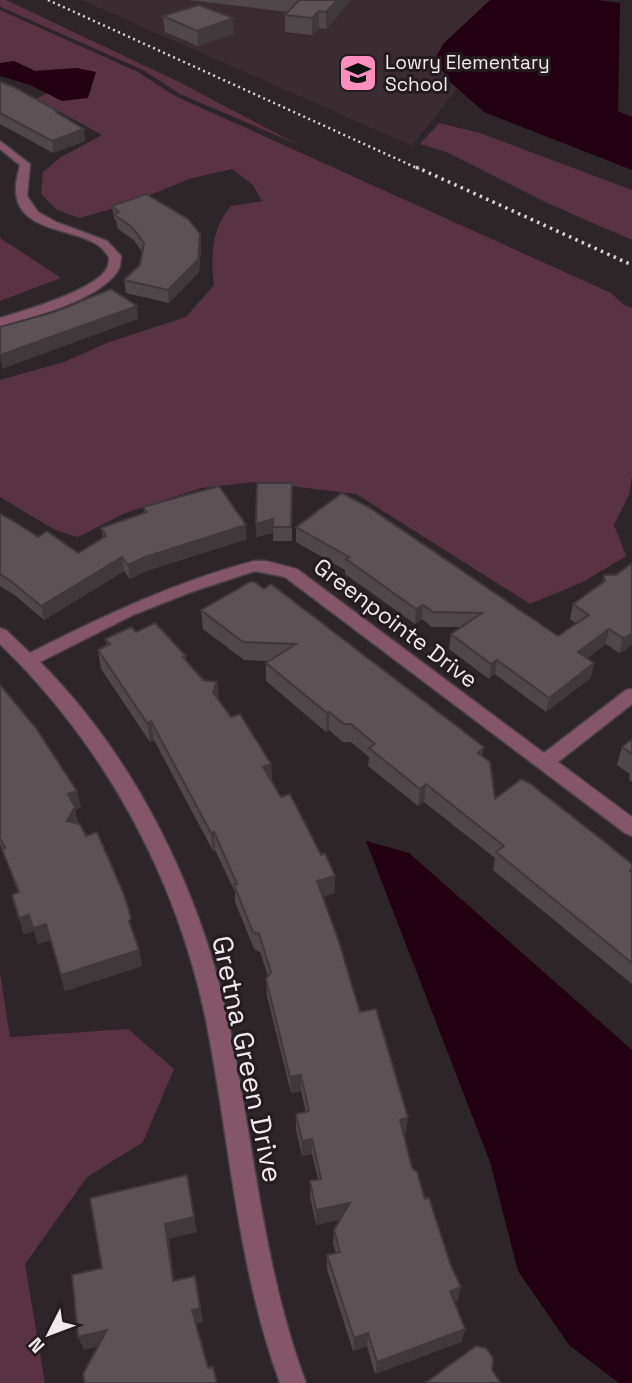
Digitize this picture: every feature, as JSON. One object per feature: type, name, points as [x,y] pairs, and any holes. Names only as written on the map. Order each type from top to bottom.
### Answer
[{"type":"street","points":[[0,144],[25,164],[21,195],[25,205],[54,226],[102,243],[112,251],[115,260],[114,269],[96,286],[46,307],[0,322]]},
{"type":"street","name":"Greenpointe Drive","points":[[30,660],[127,611],[173,592],[241,569],[266,566],[291,573],[632,828]]},
{"type":"street","name":"Gretna Green Drive","points":[[0,634],[30,660],[79,717],[115,769],[138,807],[175,887],[207,980],[267,1299],[293,1383]]},
{"type":"street","points":[[545,762],[632,695]]},
{"type":"shaded area","points":[[0,0],[6,0],[175,80],[299,145],[180,94],[143,70],[3,8],[0,6]]},
{"type":"shaded area","name":"Lowry Elementary School","points":[[82,0],[526,0],[412,146]]},
{"type":"shaded area","points":[[490,0],[598,0],[620,3],[618,111],[632,117],[632,170],[484,112],[450,82],[435,59],[443,44]]},
{"type":"shaded area","points":[[0,10],[138,72],[175,96],[611,293],[624,305],[632,308],[632,476],[629,495],[614,525],[626,556],[585,581],[530,604],[356,494],[257,482],[201,488],[123,514],[78,537],[55,530],[0,497],[0,380],[64,362],[109,342],[186,317],[214,285],[214,243],[225,214],[231,206],[262,201],[253,185],[232,169],[192,178],[125,205],[80,218],[57,210],[41,194],[43,172],[61,157],[102,135],[36,99],[47,93],[62,101],[77,68],[35,71],[14,61],[0,63]]},
{"type":"shaded area","points":[[14,61],[35,71],[77,68],[96,72],[88,98],[62,101],[30,85],[0,76],[0,63]]},
{"type":"shaded area","points":[[439,123],[480,133],[632,190],[632,240],[547,203],[446,152],[420,144]]},
{"type":"shaded area","points":[[0,238],[61,278],[0,301]]},
{"type":"shaded area","points":[[366,841],[409,853],[632,1050],[632,1383],[619,1383],[569,1345],[518,1271],[490,1162]]},
{"type":"shaded area","points":[[0,973],[10,1037],[128,1029],[174,1069],[143,1142],[87,1177],[25,1264],[45,1383],[0,1383]]},
{"type":"building","points":[[299,0],[337,0],[326,12],[319,11],[312,18],[285,15]]},
{"type":"building","points":[[199,5],[233,18],[197,31],[163,16]]},
{"type":"building","points":[[0,82],[58,111],[56,112],[84,129],[52,141],[0,113]]},
{"type":"building","points":[[146,194],[188,219],[200,234],[198,260],[168,290],[124,280],[140,265],[144,243],[132,227],[116,216],[119,212],[112,206]]},
{"type":"building","points":[[111,289],[137,306],[0,355],[0,327],[57,311]]},
{"type":"building","points":[[257,483],[292,483],[291,527],[273,527],[273,519],[256,524]]},
{"type":"building","points":[[219,486],[246,525],[145,557],[128,565],[122,557],[41,606],[0,574],[0,514],[38,537],[47,531],[78,553],[106,536],[101,528],[147,512],[143,507]]},
{"type":"building","points":[[342,493],[370,508],[558,636],[589,615],[573,604],[605,581],[604,575],[616,575],[632,563],[632,634],[623,638],[609,629],[578,652],[594,663],[549,698],[497,660],[491,664],[451,634],[482,613],[433,612],[423,605],[416,609],[346,559],[349,557],[296,527]]},
{"type":"building","points":[[250,582],[255,582],[264,589],[271,584],[484,747],[478,753],[490,762],[495,799],[521,779],[531,784],[632,864],[632,963],[496,852],[504,846],[426,784],[420,789],[369,748],[375,744],[351,724],[344,724],[327,713],[266,663],[296,644],[243,642],[201,610]]},
{"type":"building","points":[[155,623],[186,656],[183,657],[203,680],[217,682],[213,692],[231,717],[240,714],[271,764],[263,767],[281,797],[290,794],[321,855],[325,853],[335,876],[317,881],[360,1012],[376,1009],[408,1118],[400,1120],[412,1168],[417,1172],[425,1199],[429,1198],[451,1266],[461,1287],[450,1291],[465,1329],[377,1362],[368,1333],[354,1338],[327,1255],[340,1252],[334,1230],[350,1203],[316,1210],[310,1181],[321,1179],[312,1139],[302,1141],[296,1114],[309,1111],[301,1075],[290,1077],[266,979],[271,972],[259,934],[253,932],[234,885],[237,884],[214,832],[211,833],[151,721],[147,723],[98,650],[110,644],[105,639],[131,627],[136,632]]},
{"type":"building","points":[[0,685],[36,728],[77,791],[68,794],[75,807],[67,821],[80,824],[86,836],[97,832],[125,897],[131,918],[129,921],[139,950],[61,975],[46,924],[33,928],[29,915],[19,918],[12,895],[19,892],[0,838]]},
{"type":"building","points":[[632,739],[632,754],[622,747]]},
{"type":"building","points":[[187,1175],[194,1217],[165,1224],[173,1281],[195,1276],[200,1308],[192,1310],[208,1368],[213,1367],[217,1383],[85,1383],[83,1374],[107,1330],[78,1337],[72,1275],[102,1268],[90,1198]]},
{"type":"building","points":[[476,1346],[486,1348],[493,1358],[492,1370],[501,1383],[425,1383]]},
{"type":"railway","points":[[48,0],[419,169]]},
{"type":"railway","points":[[416,167],[632,265]]},
{"type":"place","name":"Lowry Elementary School","points":[[358,73]]}]
